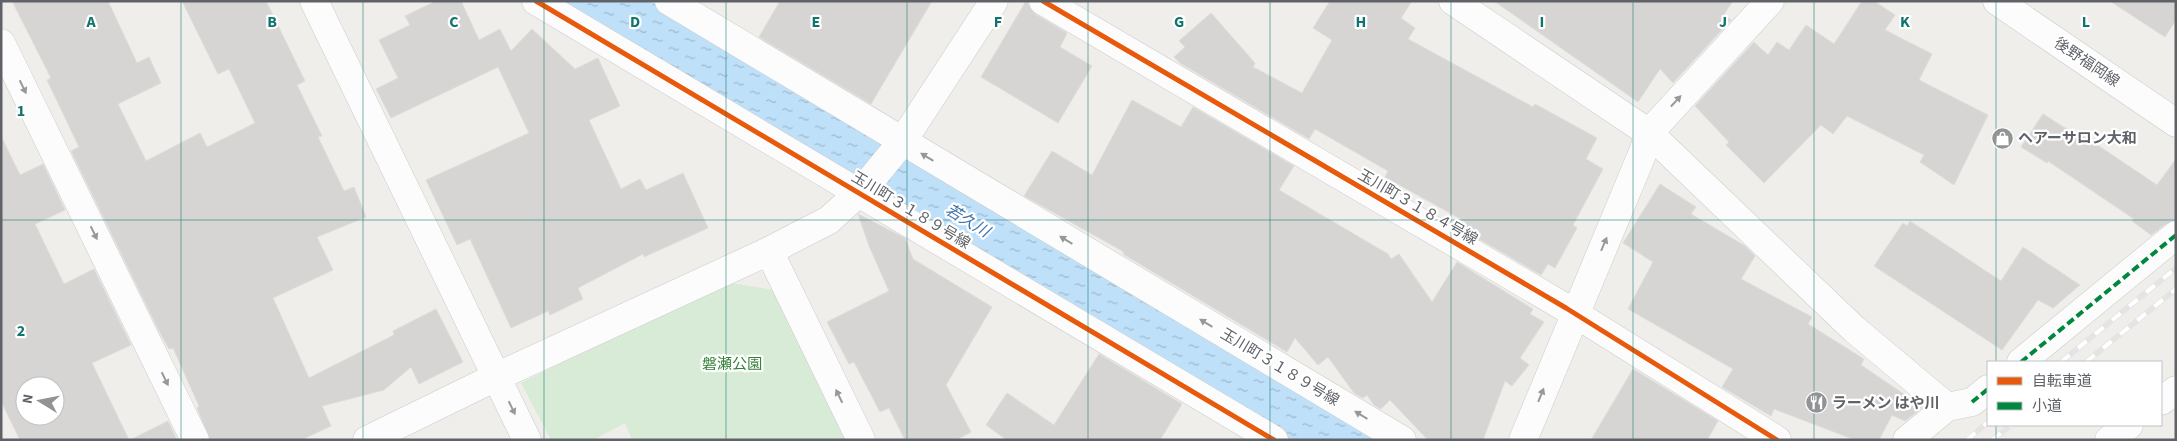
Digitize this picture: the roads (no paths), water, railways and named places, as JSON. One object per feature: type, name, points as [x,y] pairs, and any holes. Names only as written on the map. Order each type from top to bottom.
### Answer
[{"type":"street","points":[[314,1],[527,440]]},
{"type":"street","name":"玉川町３１８９号線","points":[[536,1],[862,190],[1274,440]]},
{"type":"street","name":"玉川町３１８９号線","points":[[669,1],[1402,440]]},
{"type":"street","points":[[367,440],[496,377],[769,251],[829,220],[862,190],[902,142],[994,1]]},
{"type":"street","name":"玉川町３１８４号線","points":[[1043,1],[1566,308],[1574,315],[1777,440]]},
{"type":"street","points":[[1453,1],[1648,133],[1854,329],[1925,386],[1969,399]]},
{"type":"street","points":[[1523,440],[1643,152],[1648,133],[1770,1]]},
{"type":"street","name":"後野福岡線","points":[[1998,1],[2176,123]]},
{"type":"street","points":[[1,43],[195,440]]},
{"type":"street","points":[[2022,361],[2176,235]]},
{"type":"street","points":[[769,251],[861,440]]},
{"type":"street","points":[[2162,400],[2176,390]]},
{"type":"street","points":[[1906,440],[1969,399]]},
{"type":"street","points":[[2109,440],[2128,426]]},
{"type":"water","name":"若久川","points":[[552,1],[650,1],[1384,440],[1285,440]]},
{"type":"railway","points":[[2062,361],[2176,268]]},
{"type":"railway","points":[[2087,361],[2176,289]]},
{"type":"railway","points":[[1967,440],[1987,423]]},
{"type":"railway","points":[[1992,440],[2010,426]]},
{"type":"place","name":"ヘアーサロン大和","points":[[2002,138]]},
{"type":"place","name":"ラーメン はや川","points":[[1816,403]]},
{"type":"park label","name":"磐瀬公園","points":[[732,364]]}]
